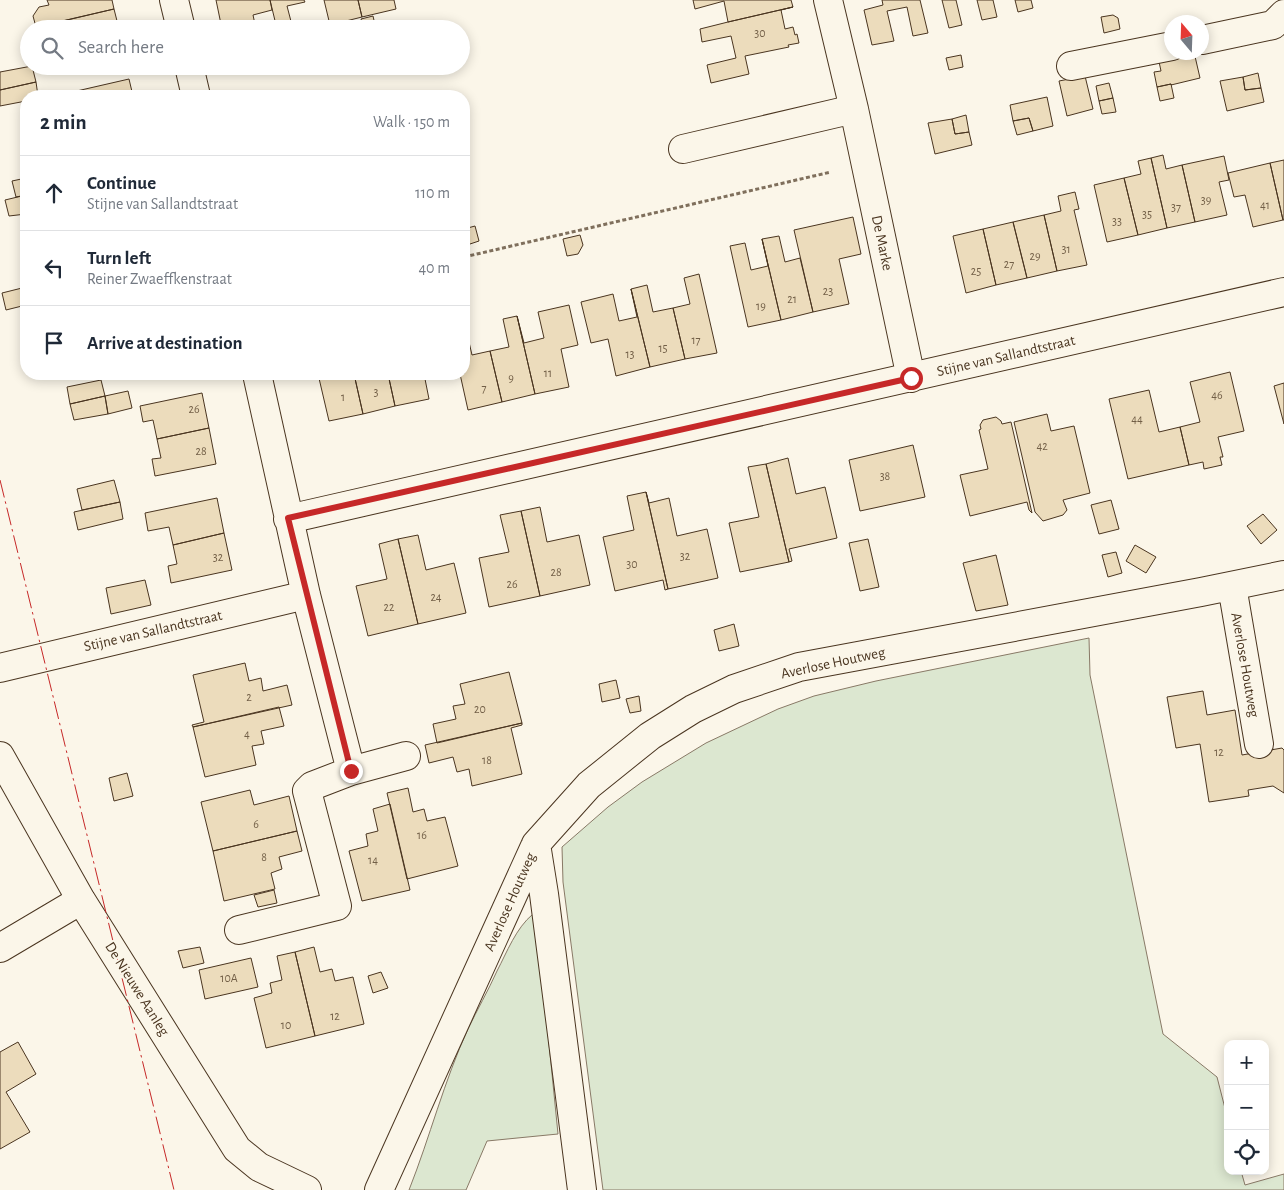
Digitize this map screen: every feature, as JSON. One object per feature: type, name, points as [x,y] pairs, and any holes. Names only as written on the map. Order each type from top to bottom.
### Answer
[{"type":"street","points":[[174,0],[179,20]]},
{"type":"street","name":"De Marke","points":[[828,0],[854,109],[911,378]]},
{"type":"street","points":[[1209,39],[1273,25],[1284,14]]},
{"type":"street","points":[[1071,66],[1164,48]]},
{"type":"street","points":[[191,75],[195,90]]},
{"type":"street","points":[[683,149],[854,109]]},
{"type":"street","name":"Stijne van Sallandtstraat","points":[[288,518],[1284,292]]},
{"type":"street","points":[[258,380],[306,595],[351,771]]},
{"type":"street","name":"Averlose Houtweg","points":[[379,1190],[536,844],[589,785],[650,736],[693,709],[734,689],[799,667],[1284,575]]},
{"type":"street","name":"Averlose Houtweg","points":[[1232,586],[1258,744]]},
{"type":"street","name":"Stijne van Sallandtstraat","points":[[0,668],[306,595]]},
{"type":"street","name":"De Nieuwe Aanleg","points":[[0,756],[81,900],[236,1149],[259,1167],[307,1190]]},
{"type":"street","points":[[239,930],[337,906],[308,792],[312,786],[351,771],[406,756]]},
{"type":"street","points":[[536,844],[582,1190]]},
{"type":"street","points":[[0,948],[81,900]]},
{"type":"path","points":[[470,256],[866,164]]},
{"type":"green space","points":[[1089,638],[1090,675],[1163,1034],[1217,1077],[1224,1104],[1224,1175],[1242,1175],[1245,1185],[1284,1174],[1284,1190],[603,1190],[563,882],[562,847],[608,807],[642,782],[706,743],[778,709],[814,696],[876,681]]},
{"type":"green space","points":[[533,914],[543,983],[558,1134],[487,1141],[466,1190],[409,1190],[459,1049],[512,941]]},
{"type":"building","points":[[47,0],[112,0],[114,9],[66,20],[34,20],[33,16],[39,7],[49,5]]},
{"type":"building","points":[[216,0],[270,0],[272,10],[253,15],[254,20],[220,20]]},
{"type":"building","points":[[270,0],[304,0],[305,2],[287,6],[291,20],[275,20]]},
{"type":"building","points":[[324,0],[358,0],[362,17],[350,20],[329,20]]},
{"type":"building","points":[[358,0],[394,0],[396,9],[362,17]]},
{"type":"building","points":[[693,0],[791,0],[793,7],[728,22],[724,1],[695,9]]},
{"type":"building","points":[[882,0],[920,0],[928,33],[913,36],[907,7],[887,11],[894,41],[872,45],[864,10],[883,5]]},
{"type":"building","points":[[942,0],[956,0],[962,25],[949,28]]},
{"type":"building","points":[[977,0],[993,0],[997,17],[982,20]]},
{"type":"building","points":[[1015,0],[1031,0],[1033,8],[1018,12]]},
{"type":"building","points":[[793,7],[781,10],[785,29],[793,27],[799,43],[788,45],[789,47],[745,56],[749,74],[711,83],[707,65],[736,58],[731,36],[702,42],[700,29]]},
{"type":"building","points":[[114,9],[117,20],[67,20]]},
{"type":"building","points":[[1113,15],[1118,18],[1120,29],[1104,33],[1101,17]]},
{"type":"building","points":[[373,16],[374,20],[361,20]]},
{"type":"building","points":[[961,55],[963,67],[949,70],[946,58]]},
{"type":"building","points":[[1164,55],[1164,60],[1196,60],[1200,78],[1157,87],[1154,72],[1161,71],[1158,57]]},
{"type":"building","points":[[20,68],[20,75],[34,75],[36,82],[0,90],[0,72]]},
{"type":"building","points":[[1258,73],[1261,88],[1245,90],[1243,77]]},
{"type":"building","points":[[1085,76],[1093,109],[1067,116],[1059,81]]},
{"type":"building","points":[[1243,77],[1245,90],[1261,88],[1264,102],[1227,111],[1220,81]]},
{"type":"building","points":[[129,79],[132,90],[81,90]]},
{"type":"building","points":[[36,82],[37,90],[20,90],[20,102],[0,106],[0,90]]},
{"type":"building","points":[[1109,83],[1113,98],[1099,101],[1096,86]]},
{"type":"building","points":[[1171,84],[1174,98],[1160,101],[1157,87]]},
{"type":"building","points":[[1047,97],[1053,126],[1033,131],[1029,118],[1013,121],[1010,105]]},
{"type":"building","points":[[1113,98],[1116,112],[1102,114],[1099,101]]},
{"type":"building","points":[[966,115],[969,132],[955,134],[952,119]]},
{"type":"building","points":[[1029,118],[1033,131],[1017,135],[1013,121]]},
{"type":"building","points":[[952,119],[955,134],[969,132],[972,145],[935,154],[928,123]]},
{"type":"building","points":[[1163,155],[1166,169],[1182,165],[1195,222],[1167,228],[1151,158]]},
{"type":"building","points":[[1224,156],[1229,180],[1219,182],[1227,215],[1195,222],[1182,165]]},
{"type":"building","points":[[1151,158],[1167,228],[1138,235],[1124,178],[1141,174],[1138,161]]},
{"type":"building","points":[[1284,160],[1284,220],[1283,220],[1270,163]]},
{"type":"building","points":[[1270,163],[1283,220],[1253,227],[1245,195],[1234,197],[1228,173]]},
{"type":"building","points":[[1124,178],[1138,235],[1107,242],[1094,185]]},
{"type":"building","points":[[20,179],[20,196],[16,197],[12,181]]},
{"type":"building","points":[[1075,192],[1079,209],[1074,210],[1087,265],[1057,271],[1044,215],[1061,211],[1058,196]]},
{"type":"building","points":[[20,196],[20,215],[9,216],[5,200]]},
{"type":"building","points":[[1044,215],[1057,271],[1027,278],[1013,222]]},
{"type":"building","points":[[853,217],[861,254],[839,259],[849,304],[813,312],[794,230]]},
{"type":"building","points":[[1013,222],[1027,278],[996,285],[983,229]]},
{"type":"building","points":[[475,226],[479,241],[470,244],[470,227]]},
{"type":"building","points":[[983,229],[996,285],[966,293],[953,236]]},
{"type":"building","points":[[580,235],[583,245],[578,254],[567,256],[563,239]]},
{"type":"building","points":[[779,236],[785,262],[800,258],[813,312],[781,320],[762,239]]},
{"type":"building","points":[[762,239],[781,320],[748,327],[730,246],[745,243],[751,270],[768,266]]},
{"type":"building","points":[[699,274],[717,353],[685,359],[673,308],[690,304],[684,278]]},
{"type":"building","points":[[647,285],[653,312],[673,308],[685,359],[650,367],[631,289]]},
{"type":"building","points":[[20,288],[20,306],[6,310],[2,293]]},
{"type":"building","points":[[631,289],[650,367],[616,376],[608,339],[591,343],[581,302],[613,294],[619,321],[637,317]]},
{"type":"building","points":[[569,305],[578,345],[561,349],[569,387],[535,394],[517,316],[524,343],[544,338],[538,312]]},
{"type":"building","points":[[517,316],[535,394],[502,402],[490,351],[509,347],[503,319]]},
{"type":"building","points":[[470,346],[472,355],[490,351],[502,402],[468,410],[461,380],[470,380]]},
{"type":"building","points":[[1230,372],[1244,431],[1218,437],[1223,457],[1220,457],[1222,465],[1204,469],[1203,462],[1189,465],[1180,427],[1200,422],[1190,382]]},
{"type":"building","points":[[101,380],[105,396],[70,404],[67,387]]},
{"type":"building","points":[[319,380],[355,380],[363,414],[329,421]]},
{"type":"building","points":[[355,380],[389,380],[395,406],[363,414]]},
{"type":"building","points":[[389,380],[425,380],[429,399],[395,406]]},
{"type":"building","points":[[1284,383],[1284,424],[1274,386]]},
{"type":"building","points":[[1149,390],[1159,432],[1180,427],[1189,465],[1128,479],[1109,399]]},
{"type":"building","points":[[128,391],[132,408],[108,414],[105,396]]},
{"type":"building","points":[[202,393],[209,428],[157,439],[153,420],[143,422],[140,406]]},
{"type":"building","points":[[105,396],[108,414],[74,420],[70,404]]},
{"type":"building","points":[[1047,414],[1051,431],[1074,426],[1090,493],[1063,500],[1067,510],[1063,515],[1043,521],[1035,512],[1014,422]]},
{"type":"building","points":[[996,417],[1002,424],[1011,422],[1032,513],[1027,502],[970,516],[960,475],[988,469],[979,430],[983,420]]},
{"type":"building","points":[[209,428],[216,464],[155,476],[152,459],[161,458],[157,439]]},
{"type":"building","points":[[913,445],[925,497],[860,511],[849,460]]},
{"type":"building","points":[[788,458],[796,494],[825,487],[837,538],[789,549],[792,561],[789,562],[766,464]]},
{"type":"building","points":[[766,464],[789,562],[740,572],[729,523],[759,517],[748,467]]},
{"type":"building","points":[[114,480],[120,502],[82,510],[77,489]]},
{"type":"building","points":[[646,492],[668,589],[665,590],[663,580],[615,591],[603,537],[634,530],[627,496]]},
{"type":"building","points":[[646,492],[649,503],[669,498],[677,536],[707,529],[718,578],[668,589]]},
{"type":"building","points":[[217,498],[224,533],[173,545],[169,527],[148,531],[145,513]]},
{"type":"building","points":[[1111,500],[1119,529],[1099,534],[1091,505]]},
{"type":"building","points":[[120,502],[123,519],[78,530],[74,512]]},
{"type":"building","points":[[540,507],[547,542],[579,535],[590,585],[540,596],[521,511]]},
{"type":"building","points":[[521,511],[540,596],[489,607],[479,558],[509,552],[500,515]]},
{"type":"building","points":[[1263,514],[1277,530],[1261,544],[1247,526]]},
{"type":"building","points":[[224,533],[232,570],[171,583],[168,566],[177,564],[173,545]]},
{"type":"building","points":[[418,535],[426,570],[454,563],[466,613],[418,624],[398,539]]},
{"type":"building","points":[[398,539],[418,624],[368,636],[356,586],[387,579],[379,544]]},
{"type":"building","points":[[868,539],[879,587],[860,591],[849,543]]},
{"type":"building","points":[[1135,545],[1156,557],[1146,573],[1126,561]]},
{"type":"building","points":[[1116,552],[1122,573],[1108,577],[1102,555]]},
{"type":"building","points":[[996,555],[1008,605],[976,611],[963,563]]},
{"type":"building","points":[[145,580],[151,605],[111,614],[106,588]]},
{"type":"building","points":[[734,624],[739,646],[719,651],[714,630]]},
{"type":"building","points":[[245,663],[249,681],[261,678],[263,691],[287,685],[292,705],[193,727],[192,725],[204,722],[193,675]]},
{"type":"building","points":[[509,672],[522,723],[437,743],[433,724],[456,719],[453,706],[465,704],[460,684]]},
{"type":"building","points":[[616,680],[620,698],[602,702],[599,684]]},
{"type":"building","points":[[1203,691],[1207,715],[1235,710],[1242,755],[1282,748],[1284,750],[1284,793],[1273,786],[1248,790],[1249,796],[1209,802],[1200,744],[1176,748],[1167,697]]},
{"type":"building","points":[[639,696],[641,711],[630,713],[626,699]]},
{"type":"building","points":[[279,707],[284,726],[261,731],[264,744],[252,746],[256,765],[205,777],[193,727]]},
{"type":"building","points":[[522,723],[522,725],[511,728],[522,774],[472,786],[469,769],[457,772],[453,757],[429,763],[425,745]]},
{"type":"building","points":[[127,773],[133,796],[114,801],[109,778]]},
{"type":"building","points":[[408,788],[413,812],[424,809],[427,821],[445,817],[458,866],[407,879],[387,793]]},
{"type":"building","points":[[250,790],[254,805],[289,796],[297,831],[213,851],[201,802]]},
{"type":"building","points":[[390,804],[410,890],[362,901],[349,851],[368,846],[366,834],[378,831],[373,809]]},
{"type":"building","points":[[297,831],[302,851],[279,857],[282,869],[271,873],[275,889],[224,901],[213,851]]},
{"type":"building","points":[[274,890],[277,903],[258,907],[254,895]]},
{"type":"building","points":[[200,947],[204,963],[183,968],[178,951]]},
{"type":"building","points":[[314,947],[320,972],[332,969],[335,981],[353,977],[364,1024],[315,1036],[295,952]]},
{"type":"building","points":[[295,952],[315,1036],[266,1048],[254,998],[272,993],[270,983],[282,980],[277,956]]},
{"type":"building","points":[[251,958],[258,987],[205,999],[199,970]]},
{"type":"building","points":[[381,972],[388,988],[373,993],[368,976]]},
{"type":"building","points":[[18,1042],[36,1074],[6,1092],[30,1132],[0,1149],[0,1052]]},
{"type":"power","points":[[0,480],[174,1190]]},
{"type":"route","points":[[351,771],[288,518],[911,378]]}]
